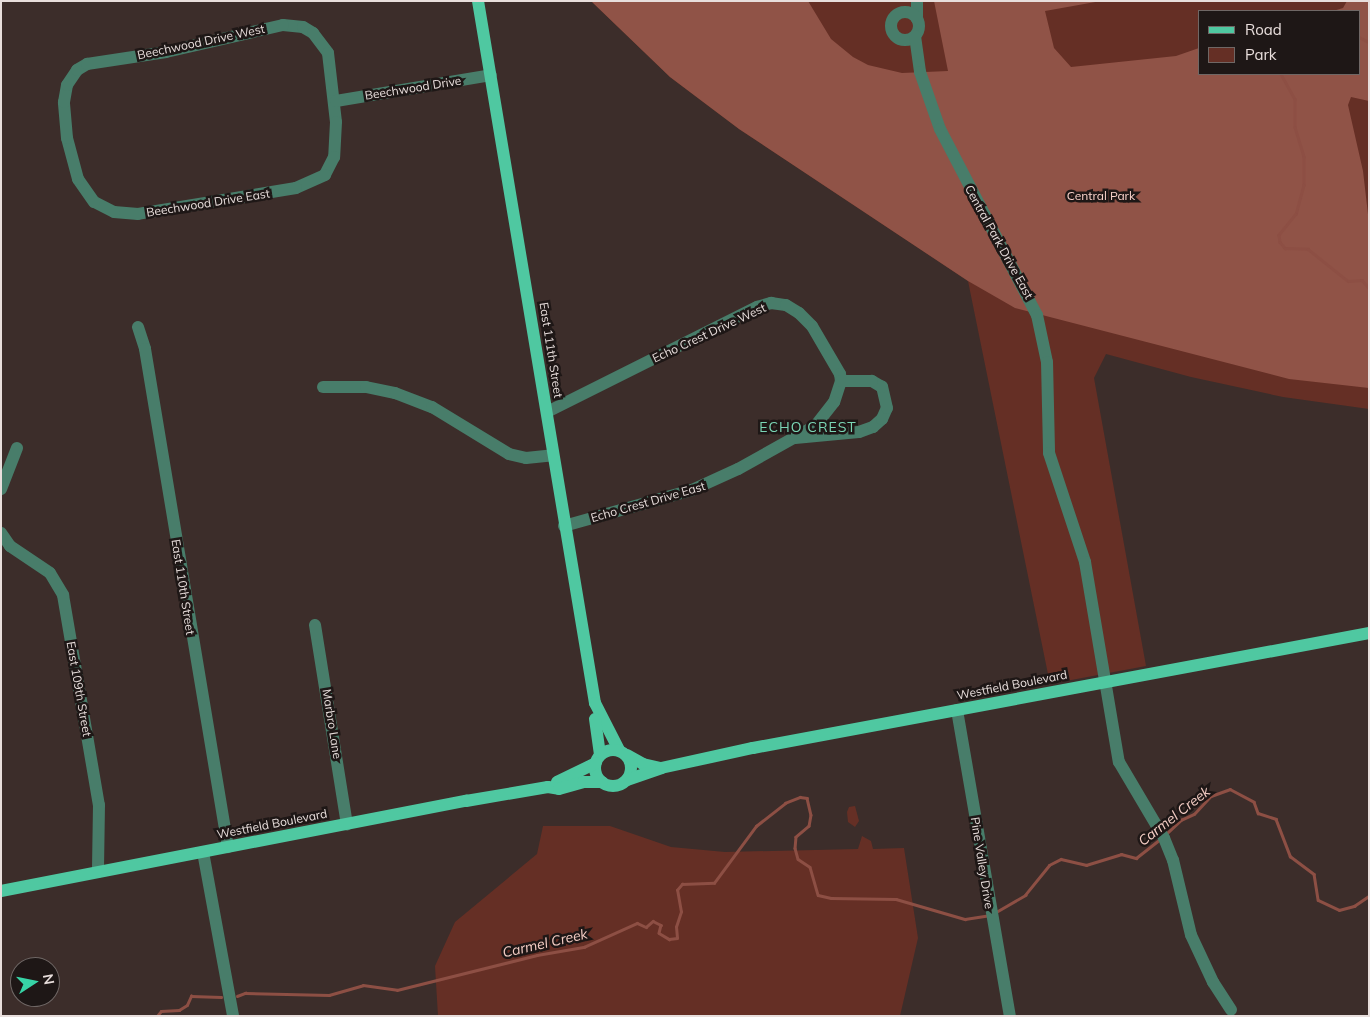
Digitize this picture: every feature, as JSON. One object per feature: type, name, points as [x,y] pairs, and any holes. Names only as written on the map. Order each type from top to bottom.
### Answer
[{"type":"main road","name":"East 111th Street","points":[[478,1],[547,412],[564,526],[595,702],[623,753]]},
{"type":"main road","name":"Westfield Boulevard","points":[[627,780],[661,768],[957,710],[1369,633]]},
{"type":"main road","name":"East 111th Street","points":[[595,702],[592,711],[599,735],[598,759]]},
{"type":"main road","points":[[611,749],[623,753],[632,768],[627,780],[615,786],[602,782],[595,771],[598,759],[611,749]]},
{"type":"main road","name":"Westfield Boulevard","points":[[623,753],[643,764],[661,768]]},
{"type":"main road","name":"Westfield Boulevard","points":[[548,787],[598,759]]},
{"type":"main road","name":"Westfield Boulevard","points":[[1,891],[548,787],[602,782]]},
{"type":"street","name":"Central Park Drive East","points":[[908,1],[891,24],[893,33],[900,39],[920,72],[949,148],[1037,315],[1047,362],[1045,419],[1048,453],[1085,562],[1119,762],[1162,835],[1173,860],[1191,935],[1212,982],[1231,1010]]},
{"type":"street","name":"Central Park Drive East","points":[[916,1],[919,28],[915,36],[920,72]]},
{"type":"street","points":[[900,13],[908,12],[917,19]]},
{"type":"street","name":"Beechwood Drive West","points":[[66,127],[67,85],[77,70],[88,64],[166,52],[284,26],[303,27],[325,44],[336,100]]},
{"type":"street","points":[[900,39],[915,36]]},
{"type":"street","name":"Beechwood Drive","points":[[336,100],[491,75]]},
{"type":"street","name":"Beechwood Drive East","points":[[66,127],[74,168],[94,202],[114,212],[138,214],[270,193],[318,181],[325,175],[334,157],[336,100]]},
{"type":"street","name":"Echo Crest Drive West","points":[[547,412],[757,307],[771,304],[792,308],[812,326],[838,367],[841,381]]},
{"type":"street","name":"East 110th Street","points":[[138,327],[145,349],[228,847]]},
{"type":"street","points":[[794,438],[859,432],[873,427],[882,419],[887,408],[882,388],[872,381],[841,381]]},
{"type":"street","name":"Echo Crest Drive East","points":[[564,526],[708,484],[794,438],[822,418],[834,402],[841,381]]},
{"type":"street","points":[[323,387],[366,387],[395,393],[432,407],[509,454],[526,458],[553,455]]},
{"type":"street","points":[[1,489],[17,448]]},
{"type":"street","name":"East 109th Street","points":[[1,533],[10,546],[50,573],[63,595],[99,805],[98,872]]},
{"type":"street","name":"Marbro Lane","points":[[315,625],[347,824]]},
{"type":"street","name":"Pine Valley Drive","points":[[957,710],[991,916],[1010,1016]]},
{"type":"street","points":[[203,852],[232,1016]]},
{"type":"green space","name":"Central Park","points":[[591,1],[1369,1],[1369,409],[1283,397],[1191,377],[1106,354],[1094,378],[1146,666],[1050,684],[968,281],[739,129],[670,77]]},
{"type":"green space","name":"Central Park","points":[[591,1],[808,1],[831,39],[853,57],[868,65],[902,73],[948,71],[934,1],[1101,1],[1045,11],[1054,48],[1071,67],[1176,56],[1198,48],[1198,75],[1360,75],[1360,10],[1336,10],[1343,8],[1347,1],[1369,1],[1369,101],[1351,97],[1348,105],[1363,171],[1369,223],[1369,388],[1289,379],[1015,308],[968,281],[739,129],[670,77]]},
{"type":"green space","points":[[855,806],[859,821],[855,827],[848,822],[847,812],[849,807]]},
{"type":"green space","points":[[543,826],[610,826],[671,847],[725,852],[858,849],[862,836],[871,841],[873,849],[904,848],[918,938],[900,1016],[438,1016],[435,966],[455,922],[537,854]]},
{"type":"waterway","name":"Carmel Creek","points":[[1360,38],[1369,42]]},
{"type":"waterway","name":"Carmel Creek","points":[[1282,75],[1295,99],[1295,127],[1304,157],[1304,185],[1296,214],[1279,235],[1280,242],[1285,248],[1308,249],[1348,281],[1362,280],[1369,288]]},
{"type":"waterway","name":"Carmel Creek","points":[[1166,834],[1181,820],[1194,814],[1211,796],[1230,789],[1254,802],[1258,813],[1276,819],[1290,856],[1314,874],[1318,900],[1339,910],[1354,906],[1369,896]]},
{"type":"waterway","name":"Carmel Creek","points":[[237,996],[245,993],[329,995],[363,985],[397,990],[537,955],[584,947],[637,923],[646,927],[653,921],[661,925],[659,933],[669,939],[677,938],[676,927],[681,912],[677,890],[682,884],[714,883],[756,826],[785,803],[800,797],[807,798],[811,815],[809,826],[796,837],[795,848],[798,859],[810,867],[818,895],[831,898],[896,899],[965,919],[989,915]]},
{"type":"waterway","name":"Carmel Creek","points":[[996,912],[1025,895],[1049,865],[1061,859],[1086,865],[1121,854],[1136,858],[1160,839]]},
{"type":"waterway","name":"Carmel Creek","points":[[157,1016],[161,1011],[179,1010],[187,1005],[191,996],[221,997]]},
{"type":"district","name":"ECHO CREST","points":[[808,427]]}]
